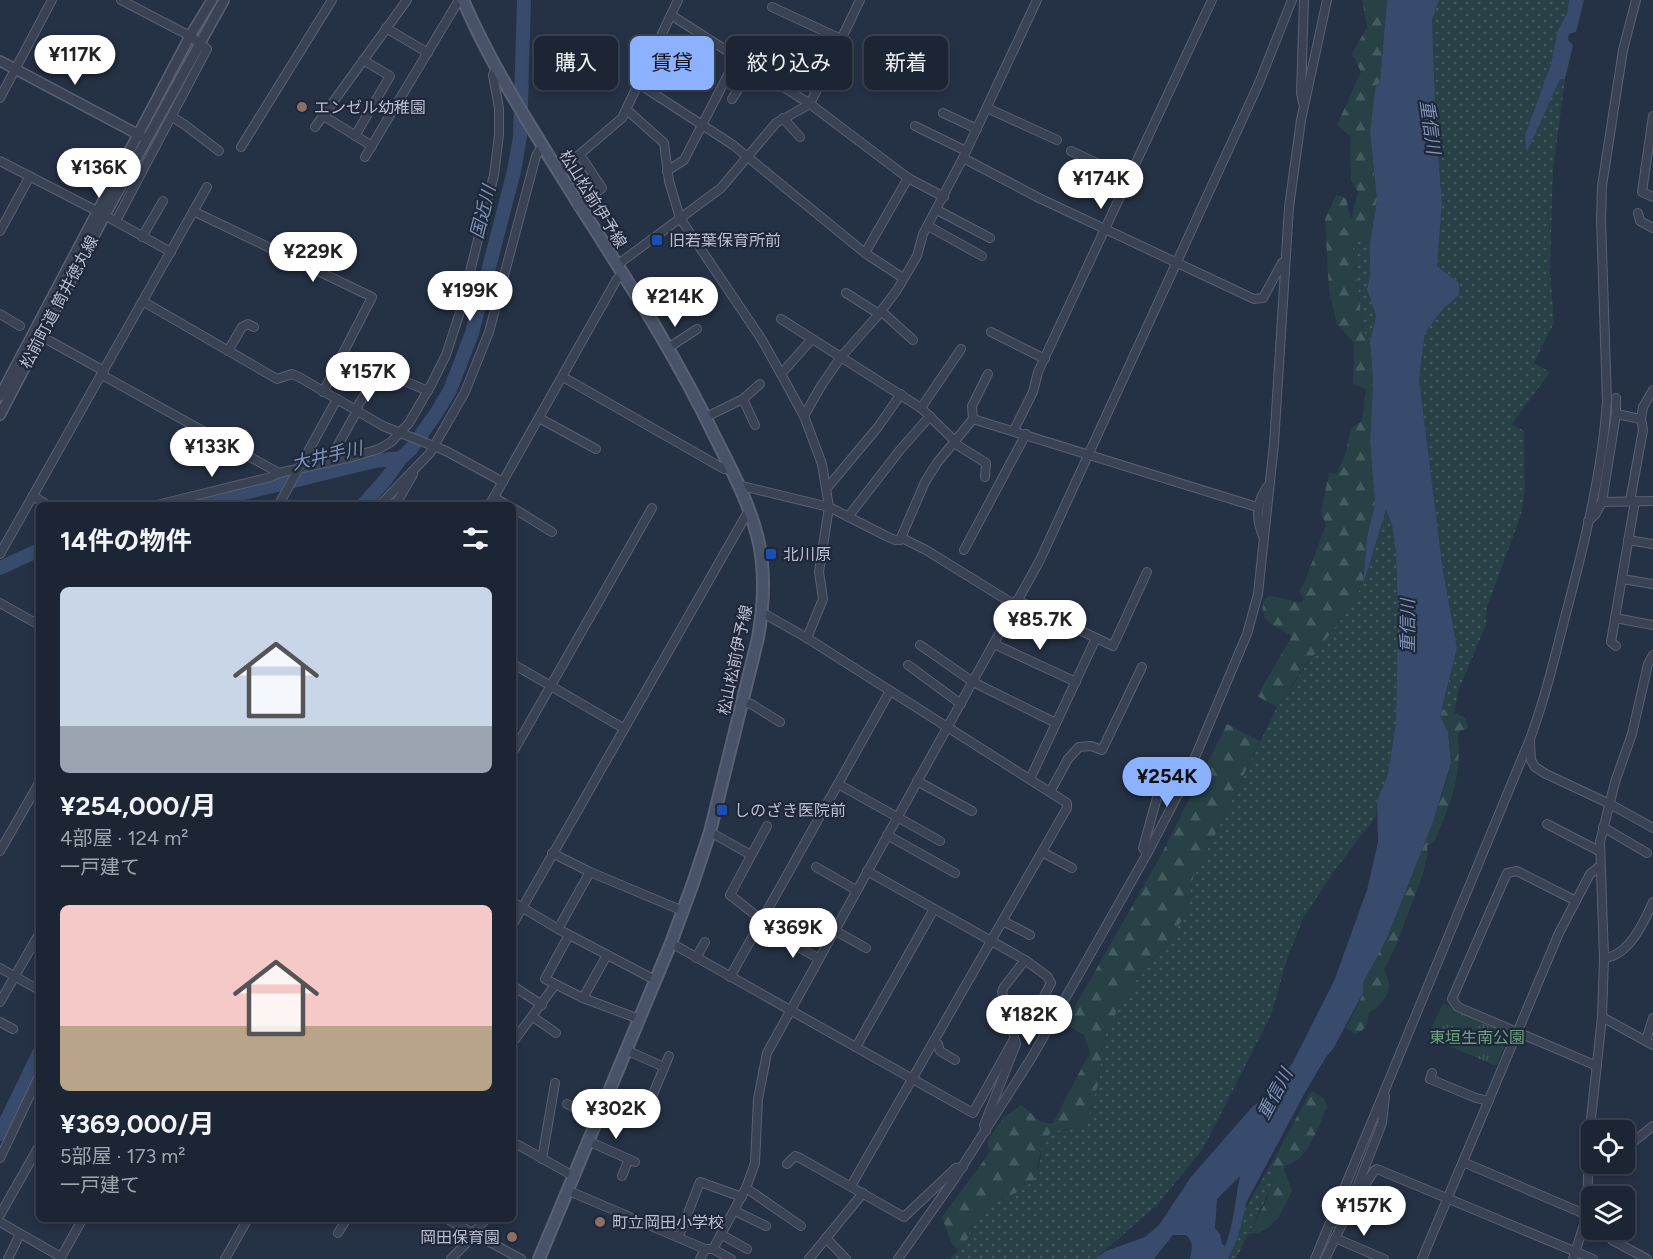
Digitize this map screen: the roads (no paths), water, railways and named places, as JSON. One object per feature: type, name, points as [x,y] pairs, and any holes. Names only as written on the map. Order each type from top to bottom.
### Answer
[{"type":"main road","name":"松山松前伊予線","points":[[461,0],[498,72],[578,206],[668,348],[706,417],[749,510],[757,535],[763,576],[763,613],[710,832],[671,943],[539,1259]]},
{"type":"street","points":[[0,98],[52,0]]},
{"type":"street","points":[[116,221],[207,49],[190,36],[121,0]]},
{"type":"street","name":"松前町道 筒井徳丸線","points":[[0,396],[37,334],[101,213],[138,135],[190,36],[212,0]]},
{"type":"street","name":"松前町道 筒井徳丸線","points":[[101,213],[147,140],[224,0]]},
{"type":"street","points":[[241,147],[332,0]]},
{"type":"street","points":[[315,127],[407,0]]},
{"type":"street","points":[[365,157],[461,0]]},
{"type":"street","points":[[661,36],[678,0]]},
{"type":"street","points":[[842,36],[860,0]]},
{"type":"street","points":[[804,416],[821,386],[842,357],[880,313],[917,256],[928,226],[965,155],[1037,0]]},
{"type":"street","points":[[1014,430],[1033,392],[1045,358],[1212,0]]},
{"type":"street","points":[[700,1259],[722,1235],[742,1197],[755,1163],[758,1099],[767,1053],[1040,560],[1259,83],[1292,0]]},
{"type":"street","points":[[1304,0],[1301,93],[1304,107]]},
{"type":"street","points":[[898,1259],[963,1167],[1032,1057],[1147,854],[1185,782],[1247,634],[1258,594],[1270,483],[1289,207],[1304,107],[1328,0]]},
{"type":"street","points":[[1315,1259],[1530,739],[1543,700],[1588,521],[1605,430],[1607,401],[1602,186],[1623,50],[1636,0]]},
{"type":"street","points":[[772,7],[835,36]]},
{"type":"street","points":[[671,15],[726,50]]},
{"type":"street","points":[[386,28],[428,53]]},
{"type":"street","points":[[355,136],[390,76],[363,60]]},
{"type":"street","points":[[0,61],[147,140]]},
{"type":"street","points":[[169,502],[271,477],[279,473],[328,463],[379,448],[402,434],[428,392],[446,355],[460,312],[494,175],[499,135],[499,108],[493,75],[498,72]]},
{"type":"street","points":[[668,171],[684,160],[726,78]]},
{"type":"street","points":[[558,173],[613,127],[627,110],[636,90]]},
{"type":"street","points":[[648,90],[748,157],[865,253],[903,278]]},
{"type":"street","points":[[732,99],[738,90]]},
{"type":"street","points":[[788,90],[908,178],[944,197]]},
{"type":"street","points":[[491,502],[563,377],[620,270],[680,218],[721,188],[776,123],[810,104],[817,90]]},
{"type":"street","points":[[987,108],[1057,140]]},
{"type":"street","points":[[627,110],[664,143],[669,181],[680,218],[762,340],[804,416],[822,464],[830,507],[819,572],[822,605],[807,638]]},
{"type":"street","points":[[943,113],[977,129]]},
{"type":"street","points":[[322,115],[372,146]]},
{"type":"street","points":[[1653,116],[1642,192],[1653,197]]},
{"type":"street","points":[[172,117],[185,124],[219,151]]},
{"type":"street","points":[[783,118],[800,137]]},
{"type":"street","points":[[915,126],[1105,229],[1254,299],[1263,298],[1282,263],[1286,261]]},
{"type":"street","points":[[383,502],[434,446],[465,392],[486,341],[540,142]]},
{"type":"street","points":[[1071,151],[1130,178]]},
{"type":"street","points":[[578,206],[603,188],[580,155]]},
{"type":"street","points":[[0,161],[171,252]]},
{"type":"street","points":[[0,231],[30,176]]},
{"type":"street","points":[[865,253],[908,178]]},
{"type":"street","points":[[0,554],[207,187]]},
{"type":"street","points":[[142,237],[163,201]]},
{"type":"street","points":[[937,210],[990,238]]},
{"type":"street","points":[[193,211],[372,297],[323,392]]},
{"type":"street","points":[[1638,213],[1640,220],[1653,228]]},
{"type":"street","points":[[928,226],[982,256]]},
{"type":"street","points":[[846,293],[880,313],[913,340]]},
{"type":"street","points":[[648,316],[677,297]]},
{"type":"street","points":[[144,302],[277,379],[292,374],[383,426],[434,446],[503,482]]},
{"type":"street","points":[[0,314],[20,326]]},
{"type":"street","points":[[781,319],[921,408],[955,442],[986,463],[985,477]]},
{"type":"street","points":[[228,351],[242,327],[248,324],[254,327]]},
{"type":"street","points":[[668,348],[697,329]]},
{"type":"street","points":[[991,332],[1045,358]]},
{"type":"street","points":[[37,334],[279,473]]},
{"type":"street","name":"松前町道 筒井徳丸線","points":[[0,415],[37,334]]},
{"type":"street","points":[[781,374],[812,339]]},
{"type":"street","points":[[921,408],[961,349]]},
{"type":"street","points":[[343,355],[428,392]]},
{"type":"street","points":[[328,463],[380,371]]},
{"type":"street","points":[[900,540],[925,482],[973,419],[972,406],[988,374]]},
{"type":"street","points":[[563,377],[724,469],[730,469]]},
{"type":"street","points":[[706,417],[743,399],[760,384]]},
{"type":"street","points":[[1616,646],[1611,642],[1628,540],[1642,430],[1642,407],[1653,390]]},
{"type":"street","points":[[827,488],[878,427],[901,394]]},
{"type":"street","points":[[1588,521],[1596,515],[1602,502],[1616,414],[1616,398]]},
{"type":"street","points":[[280,502],[337,399]]},
{"type":"street","points":[[743,399],[754,425]]},
{"type":"street","points":[[1616,414],[1641,418]]},
{"type":"street","points":[[848,517],[900,450],[930,417]]},
{"type":"street","points":[[539,418],[596,449]]},
{"type":"street","points":[[973,419],[1257,507]]},
{"type":"street","points":[[964,550],[1026,434]]},
{"type":"street","points":[[396,502],[418,465]]},
{"type":"street","points":[[1264,540],[1260,530],[1257,507],[1264,489],[1270,483]]},
{"type":"street","points":[[738,485],[830,507],[895,540],[904,539],[926,550],[1016,603],[1113,646],[1146,572]]},
{"type":"street","points":[[33,496],[43,502]]},
{"type":"street","points":[[494,497],[502,502]]},
{"type":"street","points":[[1602,502],[1653,501]]},
{"type":"street","points":[[516,747],[652,508]]},
{"type":"street","points":[[516,510],[552,532]]},
{"type":"street","points":[[516,918],[749,510]]},
{"type":"street","points":[[1628,540],[1653,544]]},
{"type":"street","points":[[1622,579],[1653,584]]},
{"type":"street","points":[[0,603],[36,623]]},
{"type":"street","points":[[763,613],[807,638],[1067,803],[1067,808],[851,1186]]},
{"type":"street","points":[[1615,618],[1653,625]]},
{"type":"street","points":[[1030,779],[1096,638]]},
{"type":"street","points":[[994,644],[1076,682]]},
{"type":"street","points":[[920,645],[973,682],[1056,723]]},
{"type":"street","points":[[1591,1120],[1602,1017],[1604,958],[1599,851],[1615,782],[1632,734],[1648,664],[1653,653]]},
{"type":"street","points":[[908,665],[961,704]]},
{"type":"street","points":[[516,666],[623,728]]},
{"type":"street","points":[[1050,792],[1073,752],[1079,747],[1091,746],[1102,750],[1142,667]]},
{"type":"street","points":[[730,977],[890,691]]},
{"type":"street","points":[[742,702],[752,704],[780,722]]},
{"type":"street","points":[[1530,739],[1531,760],[1535,767],[1653,828]]},
{"type":"street","points":[[1147,854],[1143,848],[1166,765]]},
{"type":"street","points":[[917,781],[972,811]]},
{"type":"street","points":[[838,784],[940,841]]},
{"type":"street","points":[[0,851],[36,788]]},
{"type":"street","points":[[1546,824],[1599,851]]},
{"type":"street","points":[[762,920],[730,894],[767,826]]},
{"type":"street","points":[[1603,827],[1647,853]]},
{"type":"street","points":[[710,832],[751,855]]},
{"type":"street","points":[[887,835],[955,873]]},
{"type":"street","points":[[1042,852],[1072,868]]},
{"type":"street","points":[[552,853],[590,872],[683,911]]},
{"type":"street","points":[[1422,1259],[1559,933],[1590,874],[1600,866]]},
{"type":"street","points":[[816,867],[856,890]]},
{"type":"street","points":[[867,871],[1026,960],[1050,979],[1051,983],[1042,1000]]},
{"type":"street","points":[[1576,901],[1516,871],[1509,872],[1505,876],[1452,999],[1458,1007],[1597,1066]]},
{"type":"street","points":[[558,929],[590,872]]},
{"type":"street","points":[[516,904],[558,929],[655,980]]},
{"type":"street","points":[[1604,958],[1612,957],[1622,949],[1649,920],[1653,904]]},
{"type":"street","points":[[856,1047],[934,909]]},
{"type":"street","points":[[1003,921],[1030,935]]},
{"type":"street","points":[[834,930],[866,948]]},
{"type":"street","points":[[569,935],[545,979],[583,998],[639,1019]]},
{"type":"street","points":[[782,938],[818,958]]},
{"type":"street","points":[[0,1002],[36,939]]},
{"type":"street","points":[[696,958],[705,942]]},
{"type":"street","points":[[671,943],[973,1113],[1014,1039]]},
{"type":"street","points":[[583,998],[607,955]]},
{"type":"street","points":[[986,1131],[984,1125],[1016,1044],[1002,992],[1026,960]]},
{"type":"street","points":[[0,968],[36,988]]},
{"type":"street","points":[[516,1038],[555,985]]},
{"type":"street","points":[[516,988],[542,1005]]},
{"type":"street","points":[[533,1017],[556,1033]]},
{"type":"street","points":[[1602,1017],[1649,1042],[1653,1018]]},
{"type":"street","points":[[0,1022],[13,1029]]},
{"type":"street","points":[[934,1041],[938,1044],[940,1051],[955,1060]]},
{"type":"street","points":[[626,1050],[664,1067]]},
{"type":"street","points":[[606,1097],[645,1113],[669,1056]]},
{"type":"street","points":[[1432,1073],[1430,1079],[1489,1101]]},
{"type":"street","points":[[0,1158],[36,1082]]},
{"type":"street","points":[[542,1159],[555,1083]]},
{"type":"street","points":[[1325,1259],[1352,1201],[1382,1124],[1384,1095]]},
{"type":"street","points":[[567,1104],[597,1119]]},
{"type":"street","points":[[1635,1140],[1653,1126]]},
{"type":"street","points":[[588,1141],[632,1160],[622,1176]]},
{"type":"street","points":[[516,1144],[574,1177]]},
{"type":"street","points":[[0,1215],[36,1151]]},
{"type":"street","points":[[787,1164],[795,1156],[800,1158],[904,1217],[956,1168],[963,1167]]},
{"type":"street","points":[[1463,1162],[1581,1212]]},
{"type":"street","points":[[1330,1225],[1337,1220],[1377,1169],[1574,1256],[1593,1259]]},
{"type":"street","points":[[678,1236],[700,1182],[742,1197]]},
{"type":"street","points":[[746,1188],[801,1226]]},
{"type":"street","points":[[569,1191],[731,1259]]},
{"type":"street","points":[[809,1259],[863,1193]]},
{"type":"street","points":[[735,1211],[766,1226]]},
{"type":"street","points":[[0,1222],[61,1257],[71,1259]]},
{"type":"street","points":[[61,1257],[81,1222]]},
{"type":"street","points":[[225,1259],[247,1222]]},
{"type":"street","points":[[338,1233],[345,1222]]},
{"type":"street","points":[[453,1222],[520,1259]]},
{"type":"street","points":[[451,1259],[483,1222]]},
{"type":"street","points":[[8,1259],[20,1234]]},
{"type":"street","points":[[1574,1256],[1581,1234]]},
{"type":"street","points":[[722,1235],[747,1249]]},
{"type":"street","points":[[826,1238],[846,1259]]},
{"type":"street","points":[[1335,1238],[1384,1259]]},
{"type":"street","points":[[1612,1240],[1647,1259]]},
{"type":"water","name":"重信川","points":[[1387,0],[1439,0],[1432,20],[1436,128],[1442,203],[1437,266],[1459,283],[1459,295],[1442,310],[1425,333],[1419,379],[1443,571],[1457,648],[1440,716],[1448,732],[1451,763],[1433,822],[1387,938],[1363,983],[1363,993],[1333,1049],[1307,1089],[1247,1201],[1237,1240],[1228,1259],[1190,1259],[1192,1246],[1189,1238],[1186,1235],[1173,1235],[1154,1259],[1095,1259],[1106,1251],[1145,1237],[1159,1225],[1191,1177],[1253,1106],[1267,1098],[1293,1062],[1334,981],[1367,890],[1378,842],[1377,801],[1388,774],[1396,723],[1398,614],[1396,552],[1392,525],[1386,510],[1363,585],[1367,537],[1375,503],[1370,442],[1373,382],[1370,342],[1376,316],[1367,289],[1370,275],[1370,243],[1377,200],[1370,133],[1375,89],[1380,81]],"holes":[[[1240,1176],[1232,1220],[1225,1246],[1215,1228],[1217,1199]]]},
{"type":"water","points":[[1569,0],[1584,0],[1576,32],[1569,34],[1568,40],[1573,45],[1565,79],[1560,79],[1527,152],[1525,135],[1551,64],[1557,32],[1567,13]]},
{"type":"waterway","name":"国近川","points":[[366,502],[411,449],[437,412],[450,390],[472,333],[514,171],[520,137],[524,0]]},
{"type":"waterway","name":"大井手川","points":[[207,502],[375,461],[401,458]]},
{"type":"waterway","name":"大井手川","points":[[0,568],[36,551]]},
{"type":"waterway","name":"国近川","points":[[0,1134],[36,1059]]},
{"type":"place","name":"エンゼル幼稚園","points":[[302,107]]},
{"type":"place","name":"旧若葉保育所前","points":[[657,240]]},
{"type":"place","name":"北川原","points":[[771,554]]},
{"type":"place","name":"しのざき医院前","points":[[722,810]]},
{"type":"place","name":"町立岡田小学校","points":[[600,1222]]},
{"type":"place","name":"岡田保育園","points":[[512,1237]]},
{"type":"park label","name":"東垣生南公園","points":[[1477,1037]]}]
